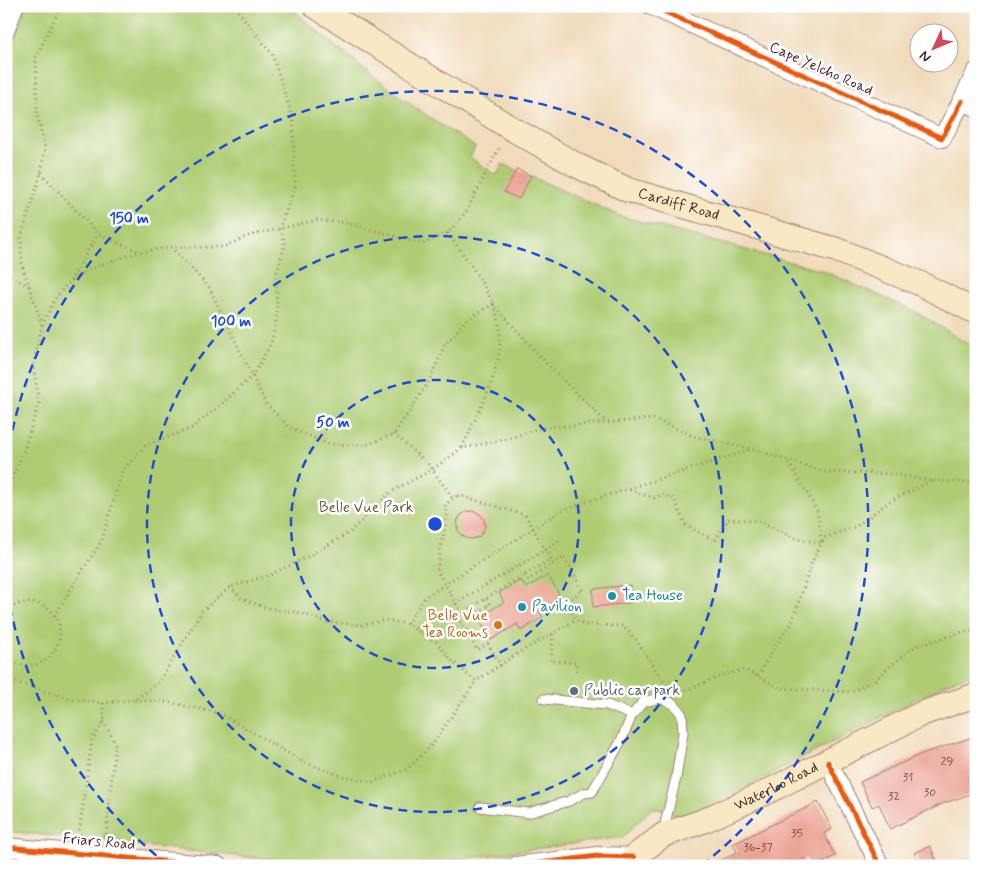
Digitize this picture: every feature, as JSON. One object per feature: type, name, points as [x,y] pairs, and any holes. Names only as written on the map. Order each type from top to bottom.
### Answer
[{"type":"main road","name":"Cardiff Road","points":[[315,6],[509,127],[578,166],[628,190],[837,250],[920,282],[976,312]]},
{"type":"main road","name":"Cardiff Road","points":[[342,6],[400,58]]},
{"type":"main road","name":"Waterloo Road","points":[[631,861],[663,835],[702,821],[828,762],[921,714],[976,695]]},
{"type":"street","points":[[6,29],[14,6]]},
{"type":"street","name":"Cape Yelcho Road","points":[[652,6],[942,138],[969,104],[976,72]]},
{"type":"street","points":[[828,762],[880,866]]},
{"type":"street","name":"Friars Road","points":[[6,847],[218,866]]},
{"type":"street","points":[[516,866],[598,856],[631,861]]},
{"type":"lane","points":[[480,807],[528,813],[569,801],[584,793],[592,792],[621,741],[632,715],[643,702],[660,698],[674,704],[682,714],[683,734],[676,778],[663,835]]},
{"type":"lane","points":[[544,699],[607,705],[632,715]]},
{"type":"path","points":[[42,325],[22,265],[21,237],[41,173],[45,148],[37,115],[36,57],[60,6]]},
{"type":"path","points":[[54,616],[102,540],[122,472],[144,446],[192,428],[253,375],[271,344],[277,315],[276,275],[285,244],[280,227],[295,187],[293,119],[272,54],[234,6]]},
{"type":"path","points":[[70,281],[90,269],[138,252],[171,247],[223,247],[248,236],[280,227],[317,220],[348,223],[423,244],[448,234],[466,212],[509,127]]},
{"type":"path","points":[[41,173],[98,234],[138,252]]},
{"type":"path","points":[[6,493],[23,453],[39,403],[33,365],[42,325],[55,299],[70,281],[98,234]]},
{"type":"path","points":[[448,234],[493,304],[549,366],[606,422]]},
{"type":"path","points":[[171,247],[209,287],[266,404],[289,427],[328,444],[366,445],[394,434],[428,383],[445,345],[466,320],[493,304]]},
{"type":"path","points":[[6,274],[30,286]]},
{"type":"path","points":[[462,448],[488,392],[498,360],[500,330],[493,304]]},
{"type":"path","points":[[135,700],[159,682],[202,612],[230,587],[270,574],[311,556],[350,532],[391,492],[433,469],[462,448],[510,438],[539,428],[654,419],[694,436],[752,449],[826,472],[893,474],[932,481],[976,483]]},
{"type":"path","points":[[394,434],[433,469],[452,497]]},
{"type":"path","points":[[407,624],[425,597],[562,510],[752,449]]},
{"type":"path","points":[[786,460],[817,510],[822,543]]},
{"type":"path","points":[[758,676],[776,644],[791,625],[812,562],[824,538],[857,526],[890,501],[932,481]]},
{"type":"path","points":[[629,490],[654,498],[663,494],[674,499],[686,525],[715,541],[728,519],[758,521],[797,539],[822,543]]},
{"type":"path","points":[[464,495],[470,500],[525,515],[532,528],[551,558],[462,613],[437,571],[447,514],[445,505],[452,497],[464,495]]},
{"type":"path","points":[[438,614],[559,541]]},
{"type":"path","points":[[525,575],[528,580],[564,557],[583,591],[566,602],[576,620],[587,625],[623,626],[636,640],[668,688]]},
{"type":"path","points":[[230,587],[242,598],[266,608],[301,612],[326,622],[362,625],[387,620],[407,624],[436,642],[455,664],[476,681]]},
{"type":"path","points":[[486,599],[490,605],[461,622],[477,650],[488,644],[501,666]]},
{"type":"path","points":[[6,612],[14,606],[25,602],[44,606],[58,623],[60,637],[52,656],[35,665],[25,666],[14,662],[6,656]]},
{"type":"path","points":[[6,679],[71,700],[103,703],[135,700],[167,702],[219,713],[302,761],[341,776],[373,782],[407,768],[432,745],[476,681],[576,620]]},
{"type":"path","points":[[679,693],[693,689],[726,674],[746,670],[780,688],[851,692],[875,680],[916,646],[963,632],[976,631]]},
{"type":"path","points":[[553,633],[551,660],[576,663],[576,673]]},
{"type":"path","points":[[103,703],[104,721],[115,744],[106,836]]},
{"type":"path","points":[[79,833],[92,740],[104,721]]},
{"type":"green space","name":"Belle Vue Park","points":[[26,6],[289,6],[379,81],[475,147],[470,157],[488,171],[497,175],[503,164],[620,216],[824,271],[916,312],[976,349],[976,673],[954,680],[684,819],[669,810],[652,808],[623,837],[409,866],[348,866],[273,860],[6,831],[6,61]]},
{"type":"building","points":[[517,169],[531,176],[519,199],[504,192]]},
{"type":"building","points":[[471,511],[481,515],[485,525],[481,535],[471,539],[461,535],[457,525],[461,515]]},
{"type":"building","name":"Pavilion","points":[[548,575],[561,598],[539,611],[543,617],[521,631],[517,624],[491,640],[478,618],[504,602],[499,593],[521,580],[526,588]]},
{"type":"building","name":"Tea House","points":[[630,585],[631,603],[593,607],[593,589]]},
{"type":"building","points":[[976,736],[976,792],[942,804],[890,829],[879,804],[872,807],[860,782],[924,753]]},
{"type":"building","points":[[818,802],[832,829],[824,833],[835,856],[816,866],[810,866],[806,858],[790,866],[710,866],[737,852],[733,844]]},
{"type":"building","points":[[930,846],[939,866],[921,866],[914,853]]},
{"type":"cycle path","points":[[652,6],[942,138],[962,101]]},
{"type":"cycle path","points":[[828,762],[880,866]]},
{"type":"cycle path","points":[[6,847],[218,866]]},
{"type":"cycle path","points":[[516,866],[598,856],[634,857]]},
{"type":"place","name":"Tea House","points":[[612,596]]},
{"type":"place","name":"Pavilion","points":[[522,607]]},
{"type":"place","name":"Belle Vue Tea Rooms","points":[[498,625]]},
{"type":"place","name":"Public car park","points":[[574,691]]}]
